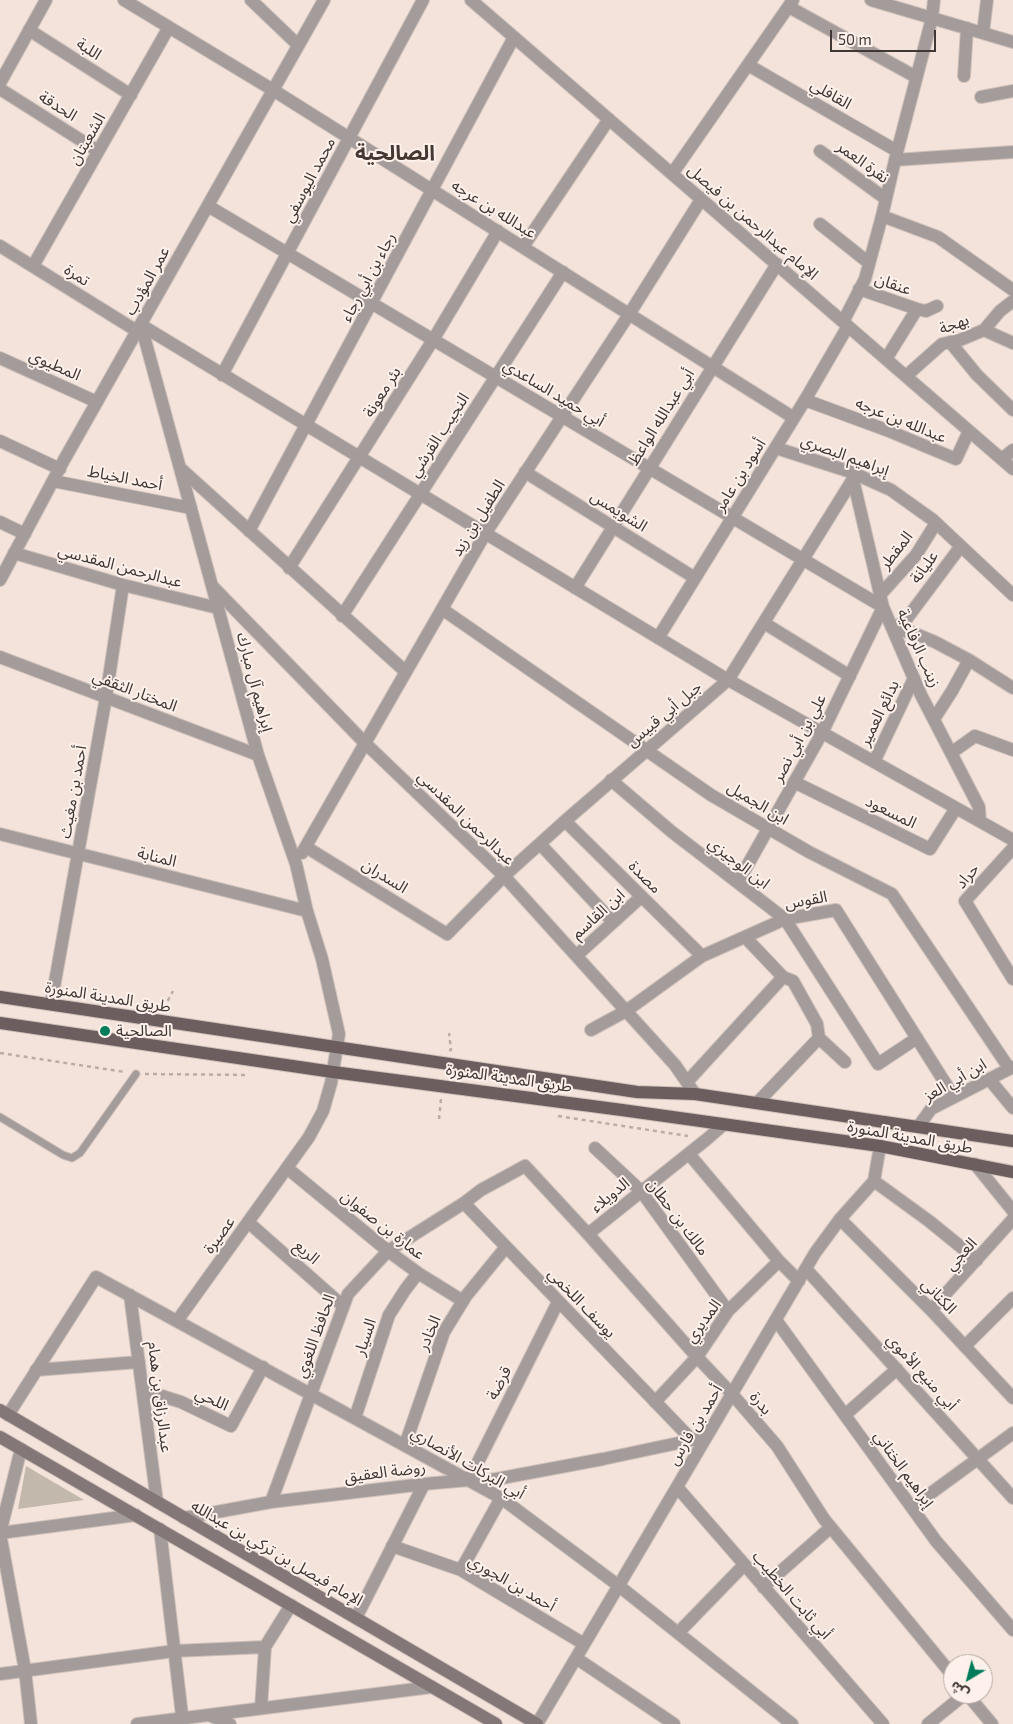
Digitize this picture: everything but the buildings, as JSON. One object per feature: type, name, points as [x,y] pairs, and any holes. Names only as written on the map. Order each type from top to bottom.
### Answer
[{"type":"main road","name":"طريق المدينة المنورة","points":[[0,997],[638,1092],[695,1094],[1013,1141]]},
{"type":"main road","name":"طريق المدينة المنورة","points":[[0,1023],[333,1072],[880,1146],[1013,1172]]},
{"type":"main road","name":"الإمام فيصل بن تركي بن عبدالله","points":[[4,1412],[537,1724]]},
{"type":"main road","points":[[0,1437],[496,1724]]},
{"type":"street","name":"عبدالله بن عرجه","points":[[124,0],[350,138],[794,418]]},
{"type":"street","points":[[251,0],[298,45]]},
{"type":"street","name":"عمر المؤدب","points":[[0,580],[97,402],[324,0]]},
{"type":"street","name":"محمد اليوسفي","points":[[222,375],[423,0]]},
{"type":"street","name":"الإمام عبدالرحمن بن فيصل","points":[[471,0],[1013,469]]},
{"type":"street","points":[[871,0],[1013,42]]},
{"type":"street","name":"أسود بن عامر","points":[[658,638],[805,400],[845,324],[865,279],[932,18],[934,0]]},
{"type":"street","points":[[983,33],[987,0]]},
{"type":"street","points":[[0,83],[29,30],[42,1]]},
{"type":"street","points":[[672,174],[791,4],[916,77]]},
{"type":"street","name":"الشعبتان","points":[[33,266],[169,27]]},
{"type":"street","points":[[964,76],[967,28]]},
{"type":"street","name":"اللبة","points":[[29,30],[131,95]]},
{"type":"street","name":"رجاء بن أبي رجاء","points":[[249,531],[514,37]]},
{"type":"street","name":"القافلي","points":[[748,65],[896,155]]},
{"type":"street","name":"الحدقة","points":[[0,89],[98,151]]},
{"type":"street","points":[[981,97],[1013,92]]},
{"type":"street","points":[[523,247],[609,119]]},
{"type":"street","name":"نقرة العمر","points":[[820,151],[886,199]]},
{"type":"street","points":[[896,155],[1013,152]]},
{"type":"street","name":"الطفيل بن زيد","points":[[296,864],[485,534],[630,313],[702,198]]},
{"type":"street","name":"أبي حميد الساعدي","points":[[208,206],[733,518],[803,559],[882,601]]},
{"type":"street","points":[[882,216],[938,237],[1013,290]]},
{"type":"street","points":[[820,224],[869,263]]},
{"type":"street","name":"بئر معونة","points":[[289,568],[360,458],[498,231]]},
{"type":"street","name":"تمرة","points":[[0,246],[222,375],[728,680],[1013,840]]},
{"type":"street","name":"أبي عبدالله الواعظ","points":[[574,588],[777,264]]},
{"type":"street","name":"النجيب القرشي","points":[[342,616],[563,272]]},
{"type":"street","name":"عنقان","points":[[859,290],[918,309],[886,359]]},
{"type":"street","name":"بهجة","points":[[906,376],[942,344],[960,340],[984,330],[1000,311],[1013,301]]},
{"type":"street","points":[[918,309],[926,311],[937,306]]},
{"type":"street","name":"إبراهيم آل مبارك","points":[[139,328],[180,468],[258,755],[296,864],[307,911],[322,959],[339,1034],[333,1072]]},
{"type":"street","points":[[984,330],[1013,343]]},
{"type":"street","points":[[950,342],[977,375],[1013,410]]},
{"type":"street","name":"المطيوي","points":[[0,358],[97,402]]},
{"type":"street","name":"عبدالله بن عرجه","points":[[805,400],[889,431],[956,459],[969,431]]},
{"type":"street","points":[[0,441],[60,469]]},
{"type":"street","name":"إبراهيم البصري","points":[[776,448],[852,472],[891,490],[936,523],[1013,595]]},
{"type":"street","points":[[1002,459],[1013,450]]},
{"type":"street","points":[[180,468],[406,672]]},
{"type":"street","name":"الشويمس","points":[[525,472],[695,578]]},
{"type":"street","name":"جبل أبي قبيس","points":[[447,934],[504,876],[611,780],[728,680],[853,479]]},
{"type":"street","name":"زينب الرفاعية","points":[[853,479],[882,601],[914,678],[978,807],[980,821]]},
{"type":"street","name":"أحمد الخياط","points":[[53,481],[191,508]]},
{"type":"street","points":[[0,522],[25,534]]},
{"type":"street","name":"المقطر","points":[[882,601],[916,555],[936,523]]},
{"type":"street","name":"عليانة","points":[[893,629],[905,621],[960,546]]},
{"type":"street","name":"عبدالرحمن المقدسي","points":[[14,553],[123,585],[218,608]]},
{"type":"street","name":"أحمد بن مغيث","points":[[51,1004],[106,697],[123,585]]},
{"type":"street","name":"عبدالرحمن المقدسي","points":[[212,586],[365,744],[504,876],[675,1065],[695,1094]]},
{"type":"street","name":"علي بن أبي نصر","points":[[738,882],[822,733],[850,676],[882,601]]},
{"type":"street","name":"ابن الجميل","points":[[442,609],[712,795],[809,852],[892,894],[1011,1068]]},
{"type":"street","points":[[764,623],[850,676]]},
{"type":"street","points":[[893,629],[911,632],[935,642],[969,660],[1013,688]]},
{"type":"street","name":"المختار الثقفي","points":[[0,657],[258,755]]},
{"type":"street","points":[[934,719],[969,660]]},
{"type":"street","name":"بدائع العمير","points":[[874,762],[914,678]]},
{"type":"street","points":[[951,753],[975,736],[1013,750]]},
{"type":"street","name":"ابن الوجيزي","points":[[611,780],[672,832],[786,919],[878,1064],[917,1038]]},
{"type":"street","name":"المسعود","points":[[794,782],[930,849],[956,808]]},
{"type":"street","name":"مصدة","points":[[565,821],[702,956]]},
{"type":"street","name":"المنابة","points":[[0,834],[307,911]]},
{"type":"street","points":[[540,844],[613,922]]},
{"type":"street","name":"السدران","points":[[306,846],[447,934]]},
{"type":"street","name":"حراد","points":[[1013,848],[965,901],[1013,979]]},
{"type":"street","name":"ابن القاسم","points":[[577,955],[641,896]]},
{"type":"street","name":"القوس","points":[[590,1030],[626,1011],[702,956],[786,919],[836,910],[954,1097]]},
{"type":"street","points":[[745,937],[783,977],[793,981],[817,1024],[819,1038],[845,1062]]},
{"type":"street","points":[[687,1082],[783,977]]},
{"type":"street","points":[[757,1103],[819,1038]]},
{"type":"street","name":"ابن أبي العز","points":[[918,1127],[931,1109],[1011,1068]]},
{"type":"street","name":"عصيرة","points":[[177,1321],[309,1137],[323,1111],[333,1072]]},
{"type":"street","points":[[989,1079],[1013,1108]]},
{"type":"street","name":"الدويلاء","points":[[588,1234],[689,1154],[722,1125]]},
{"type":"street","points":[[880,1146],[874,1181],[977,1260]]},
{"type":"street","name":"مالك بن حطان","points":[[596,1148],[640,1191],[728,1311]]},
{"type":"street","points":[[689,1154],[779,1261],[799,1281]]},
{"type":"street","points":[[975,1164],[1013,1211]]},
{"type":"street","name":"بدرة","points":[[464,1203],[480,1190],[525,1166],[777,1446],[830,1528],[943,1664]]},
{"type":"street","name":"عمارة بن صفوان","points":[[287,1168],[388,1251],[418,1273],[464,1301]]},
{"type":"street","name":"أحمد بن فارس","points":[[537,1724],[806,1269],[840,1219],[874,1181]]},
{"type":"street","name":"الحافظ اللغوي","points":[[271,1502],[348,1294],[388,1251],[464,1203]]},
{"type":"street","name":"يوسف اللخمي","points":[[464,1203],[692,1440]]},
{"type":"street","name":"الكناني","points":[[840,1219],[931,1310],[1013,1398]]},
{"type":"street","name":"العجي","points":[[931,1310],[1013,1219]]},
{"type":"street","name":"الريع","points":[[248,1222],[343,1306]]},
{"type":"street","name":"الخادر","points":[[405,1445],[444,1332],[464,1301],[506,1247]]},
{"type":"street","name":"المديري","points":[[655,1402],[697,1357],[728,1311],[779,1261]]},
{"type":"street","name":"أبي منيع الأموي","points":[[806,1269],[1013,1498]]},
{"type":"street","name":"السيار","points":[[355,1418],[389,1315],[418,1273]]},
{"type":"street","name":"أبي البركات الأنصاري","points":[[36,1370],[96,1277],[501,1498],[619,1586],[792,1724]]},
{"type":"street","name":"عبدالرزاق بن همام","points":[[130,1295],[157,1502]]},
{"type":"street","points":[[964,1346],[1013,1298]]},
{"type":"street","name":"قرضة","points":[[469,1480],[558,1302]]},
{"type":"street","name":"إبراهيم الختاني","points":[[776,1320],[936,1541],[1013,1630]]},
{"type":"street","points":[[4,1412],[36,1370],[139,1362]]},
{"type":"street","name":"اللحي","points":[[143,1390],[181,1402],[231,1426],[263,1367]]},
{"type":"street","points":[[845,1415],[896,1369]]},
{"type":"street","points":[[912,1507],[1013,1433]]},
{"type":"street","name":"روضة العقيق","points":[[184,1518],[271,1502],[424,1484],[491,1480],[603,1460],[707,1436]]},
{"type":"street","points":[[21,1449],[0,1533],[25,1670],[31,1724]]},
{"type":"street","points":[[356,1618],[424,1484]]},
{"type":"street","name":"أبي ثابت الخطيب","points":[[677,1487],[883,1724]]},
{"type":"street","points":[[461,1570],[501,1498]]},
{"type":"street","points":[[0,1533],[136,1515]]},
{"type":"street","points":[[763,1587],[830,1528]]},
{"type":"street","points":[[160,1529],[182,1721]]},
{"type":"street","name":"أحمد بن الجوري","points":[[392,1546],[461,1570],[584,1644]]},
{"type":"street","points":[[678,1633],[744,1565]]},
{"type":"street","points":[[261,1708],[265,1647],[291,1605]]},
{"type":"street","points":[[0,1674],[174,1651],[265,1647]]},
{"type":"street","points":[[576,1658],[674,1724]]},
{"type":"street","points":[[137,1724],[182,1721],[207,1715],[432,1687]]},
{"type":"street","points":[[928,1724],[953,1704]]},
{"type":"street","points":[[975,1704],[992,1724]]},
{"type":"street","points":[[207,1715],[230,1724]]},
{"type":"lane","points":[[0,1117],[63,1155],[72,1158],[80,1153],[136,1074]]},
{"type":"path","points":[[0,1053],[136,1074],[237,1073],[255,1075]]},
{"type":"path","points":[[438,1118],[440,1099],[449,1100]]},
{"type":"path","points":[[549,1115],[707,1139]]},
{"type":"place","name":"الصالحية","points":[[105,1031]]},
{"type":"district","name":"الصالحية","points":[[395,153]]}]
